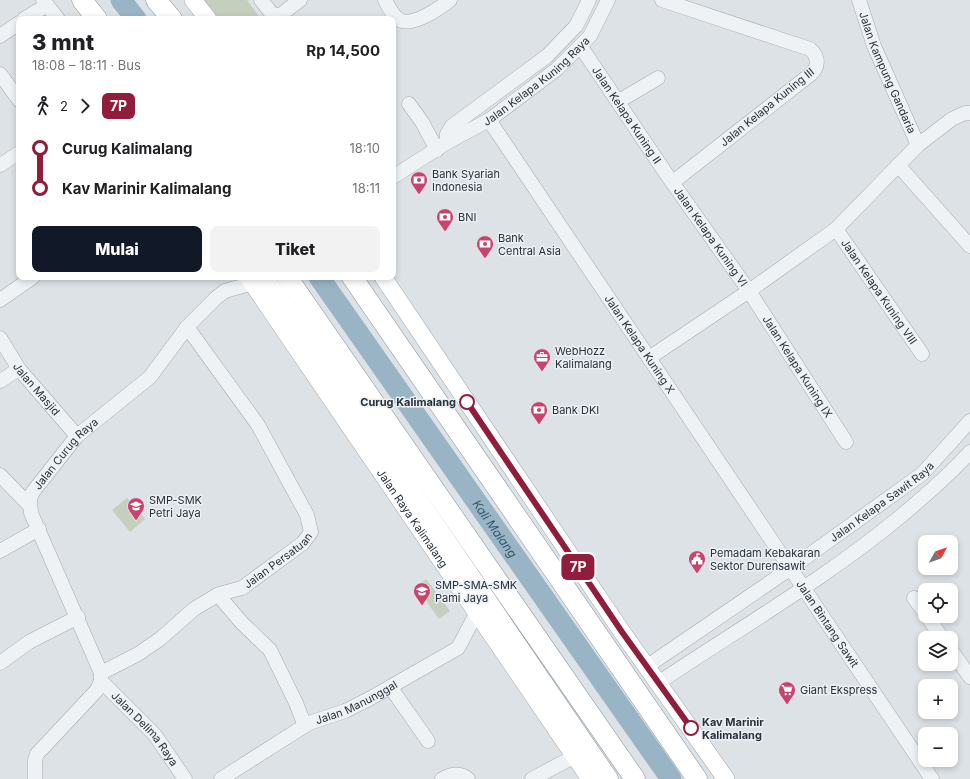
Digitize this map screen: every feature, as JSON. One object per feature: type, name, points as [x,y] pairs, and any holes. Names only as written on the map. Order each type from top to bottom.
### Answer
[{"type":"highway","points":[[78,0],[88,16]]},
{"type":"highway","points":[[82,0],[95,16]]},
{"type":"highway","points":[[156,0],[169,16]]},
{"type":"highway","points":[[256,280],[374,436],[608,779]]},
{"type":"highway","points":[[289,280],[635,779]]},
{"type":"highway","points":[[354,280],[696,779]]},
{"type":"main road","points":[[193,0],[206,16]]},
{"type":"main road","name":"Jalan Raya Kalimalang","points":[[256,280],[590,779]]},
{"type":"main road","points":[[385,280],[646,667],[726,779]]},
{"type":"street","points":[[261,0],[272,14],[279,16],[300,0]]},
{"type":"street","points":[[384,0],[395,16]]},
{"type":"street","points":[[396,18],[404,22],[414,21],[435,12],[450,0]]},
{"type":"street","name":"Jalan Kelapa Kuning Raya","points":[[441,146],[452,126],[547,56],[576,26],[589,0]]},
{"type":"street","name":"Jalan Kelapa Kuning Raya","points":[[396,175],[441,146],[489,120],[557,69],[581,47],[590,36],[608,0]]},
{"type":"street","name":"Jalan Kelapa Kuning III","points":[[662,0],[810,49],[814,52],[818,62],[811,74],[673,182]]},
{"type":"street","name":"Jalan Kampung Gandaria","points":[[859,0],[874,46],[918,145]]},
{"type":"street","points":[[28,16],[45,3],[56,16]]},
{"type":"street","points":[[0,36],[16,25]]},
{"type":"street","name":"Jalan Kelapa Kuning II","points":[[581,47],[673,182]]},
{"type":"street","points":[[0,74],[5,91],[16,98]]},
{"type":"street","points":[[619,101],[658,78]]},
{"type":"street","points":[[409,104],[441,146]]},
{"type":"street","points":[[649,358],[749,291],[836,229],[918,145],[952,119],[965,113],[970,113]]},
{"type":"street","name":"Jalan Kelapa Kuning X","points":[[489,120],[791,568]]},
{"type":"street","points":[[0,165],[16,155]]},
{"type":"street","points":[[898,165],[970,246]]},
{"type":"street","name":"Jalan Kelapa Kuning VI","points":[[673,182],[749,291]]},
{"type":"street","name":"Jalan Kelapa Kuning VIII","points":[[836,229],[922,354]]},
{"type":"street","points":[[0,300],[29,280]]},
{"type":"street","name":"Jalan Curug Raya","points":[[30,506],[30,500],[36,487],[77,436],[150,377],[188,327],[221,294],[253,280]]},
{"type":"street","name":"Jalan Kelapa Kuning IX","points":[[749,291],[846,442]]},
{"type":"street","name":"Jalan Persatuan","points":[[101,677],[160,639],[194,609],[218,595],[242,588],[303,543],[311,532],[311,524],[307,515],[248,409],[188,327]]},
{"type":"street","name":"Jalan Masjid","points":[[0,338],[19,369],[77,436]]},
{"type":"street","points":[[0,381],[19,369]]},
{"type":"street","name":"Jalan Kelapa Sawit Raya","points":[[646,667],[791,568],[922,474],[970,421]]},
{"type":"street","name":"Jalan Kelapa Sawit Raya","points":[[658,683],[804,589],[883,530],[933,489],[970,452]]},
{"type":"street","points":[[0,475],[30,506],[78,617],[101,677],[97,690],[40,748],[35,760],[36,779]]},
{"type":"street","points":[[0,551],[39,529]]},
{"type":"street","name":"Jalan Bintang Sawit","points":[[791,568],[932,779]]},
{"type":"street","points":[[218,595],[242,623],[270,650],[296,703],[305,726]]},
{"type":"street","points":[[914,598],[918,603]]},
{"type":"street","name":"Jalan Manunggal","points":[[221,779],[305,726],[344,711],[390,688],[458,648],[477,612]]},
{"type":"street","points":[[0,663],[29,642],[78,617]]},
{"type":"street","points":[[686,641],[697,657]]},
{"type":"street","points":[[958,660],[970,677]]},
{"type":"street","name":"Jalan Delima Raya","points":[[101,677],[155,735],[184,779]]},
{"type":"street","points":[[390,688],[428,741]]},
{"type":"street","points":[[532,779],[575,756]]},
{"type":"street","points":[[442,779],[453,774],[459,774],[468,779]]},
{"type":"green space","points":[[191,0],[247,0],[259,16],[204,16]]},
{"type":"green space","points":[[127,498],[145,519],[130,532],[112,510]]},
{"type":"green space","points":[[426,579],[450,611],[439,619],[416,587]]},
{"type":"waterway","name":"Kali Malang","points":[[121,0],[134,16]]},
{"type":"waterway","name":"Kali Malang","points":[[321,280],[671,779]]},
{"type":"bus line","name":"7P","points":[[467,402],[646,667],[691,728]]},
{"type":"place","name":"Bank Syariah Indonesia","points":[[419,195]]},
{"type":"place","name":"BNI","points":[[445,232]]},
{"type":"place","name":"Bank Central Asia","points":[[485,259]]},
{"type":"place","name":"WebHozz Kalimalang","points":[[542,372]]},
{"type":"place","name":"Curug Kalimalang","points":[[467,402]]},
{"type":"place","name":"Bank DKI","points":[[539,425]]},
{"type":"place","name":"SMP-SMK Petri Jaya","points":[[136,521]]},
{"type":"place","name":"Pemadam Kebakaran Sektor Durensawit","points":[[697,574]]},
{"type":"place","name":"SMP-SMA-SMK Pami Jaya","points":[[422,606]]},
{"type":"place","name":"Giant Ekspress","points":[[787,705]]},
{"type":"place","name":"Kav Marinir Kalimalang","points":[[691,728]]}]
